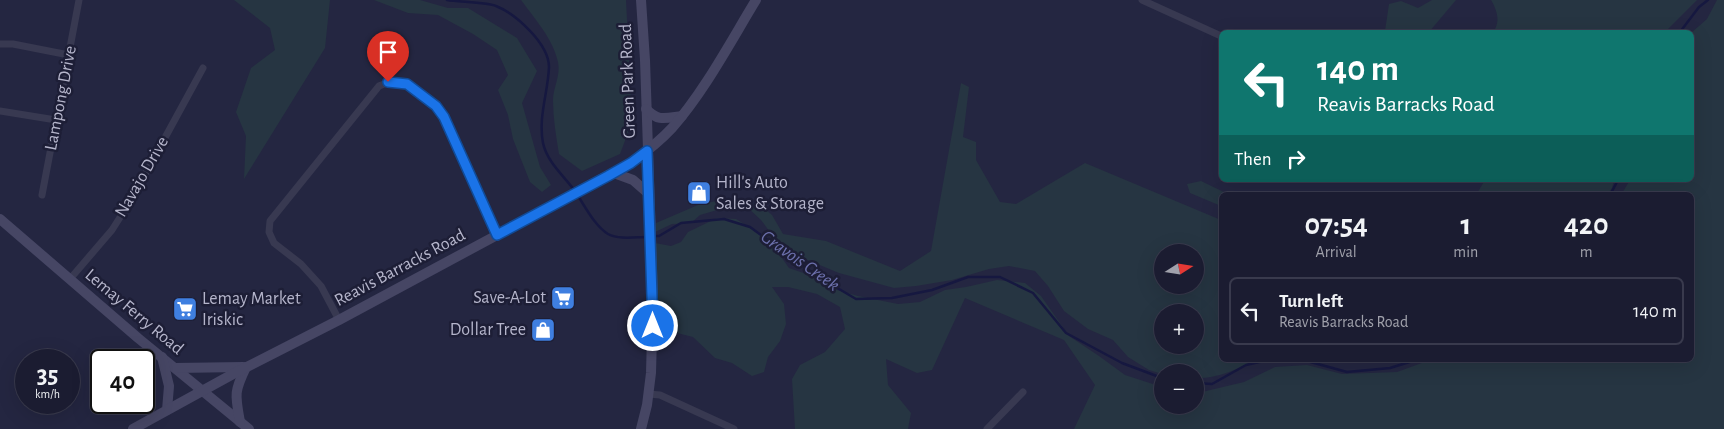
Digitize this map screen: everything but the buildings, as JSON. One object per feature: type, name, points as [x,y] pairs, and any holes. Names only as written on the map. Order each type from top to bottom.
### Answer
[{"type":"main road","name":"Green Park Road","points":[[641,0],[653,326],[649,394],[642,429]]},
{"type":"main road","name":"Reavis Barracks Road","points":[[133,429],[631,163],[664,136],[682,116],[756,0]]},
{"type":"main road","points":[[646,109],[652,116],[660,118],[682,116]]},
{"type":"main road","points":[[611,174],[633,180],[649,194]]},
{"type":"main road","name":"Lemay Ferry Road","points":[[0,219],[249,429]]},
{"type":"main road","points":[[162,357],[169,386],[167,410]]},
{"type":"main road","points":[[175,368],[246,367],[237,387],[236,395],[240,422]]},
{"type":"street","name":"Lampong Drive","points":[[42,195],[79,0]]},
{"type":"street","points":[[1142,0],[1219,35]]},
{"type":"street","points":[[0,44],[13,44],[69,55]]},
{"type":"street","name":"Navajo Drive","points":[[70,279],[112,230],[131,200],[204,68]]},
{"type":"street","points":[[339,320],[320,286],[301,264],[274,243],[269,232],[270,221],[379,86],[388,82],[407,84],[436,106],[444,117],[497,235]]},
{"type":"street","points":[[0,111],[56,120]]},
{"type":"street","points":[[987,429],[1023,392]]},
{"type":"street","points":[[649,394],[660,395],[734,429]]},
{"type":"shaded area","points":[[234,0],[330,0],[325,48],[244,179],[246,136],[236,112],[251,68],[275,50],[270,28]]},
{"type":"shaded area","points":[[374,0],[420,0],[448,8],[468,8],[517,38],[537,71],[522,103],[540,167],[551,185],[542,192],[530,182],[513,139],[508,115],[498,90],[508,75],[497,50],[473,34],[438,15],[408,13]]},
{"type":"shaded area","points":[[521,0],[626,0],[632,122],[620,154],[582,171],[559,154],[553,100],[559,67],[558,62],[548,37]]},
{"type":"shaded area","points":[[1432,0],[1456,0],[1431,30],[1385,30],[1389,4],[1401,1],[1418,8]]},
{"type":"shaded area","points":[[1491,0],[1697,0],[1667,30],[1494,30],[1497,24],[1495,8]]},
{"type":"shaded area","points":[[1717,0],[1724,0],[1724,429],[1074,429],[1095,385],[1064,340],[965,298],[932,370],[917,373],[886,359],[888,385],[911,413],[908,429],[795,429],[792,379],[800,365],[825,352],[845,329],[840,307],[817,294],[788,287],[772,287],[784,304],[786,324],[780,341],[768,357],[764,372],[752,376],[732,363],[715,358],[693,337],[657,328],[655,243],[671,246],[681,242],[688,232],[717,218],[736,219],[757,232],[777,251],[789,268],[812,276],[830,288],[858,296],[898,304],[920,302],[945,290],[997,280],[1025,283],[1041,296],[1069,336],[1125,375],[1154,384],[1154,414],[1204,414],[1204,392],[1244,382],[1275,367],[1307,365],[1342,374],[1397,372],[1424,362],[1694,362],[1694,192],[1623,192],[1629,182],[1694,182],[1694,30],[1707,19]]},
{"type":"shaded area","points":[[961,83],[969,87],[963,137],[976,142],[976,160],[1000,202],[1016,204],[1085,163],[1219,219],[1219,362],[1251,362],[1219,375],[1204,378],[1204,364],[1154,364],[1154,372],[1149,370],[1128,357],[1113,340],[1088,329],[1064,311],[1048,286],[1035,271],[1009,266],[989,269],[952,280],[894,288],[839,273],[793,254],[775,239],[761,220],[747,207],[724,208],[700,215],[691,223],[672,224],[655,232],[656,223],[698,205],[725,199],[761,205],[772,215],[783,234],[826,241],[900,271],[931,251]]},
{"type":"shaded area","points":[[1201,181],[1224,192],[1219,192],[1219,205],[1190,193],[1187,184]]},
{"type":"shaded area","points":[[1484,182],[1614,182],[1609,192],[1478,192]]},
{"type":"waterway","name":"Gravois Creek","points":[[447,0],[496,6],[522,23],[538,40],[548,58],[549,67],[542,114],[543,143],[552,163],[575,191]]},
{"type":"waterway","name":"Gravois Creek","points":[[1682,30],[1699,7],[1708,0]]},
{"type":"waterway","name":"Gravois Creek","points":[[1612,192],[1617,182]]},
{"type":"waterway","name":"Gravois Creek","points":[[578,196],[595,222],[608,234],[622,238],[648,237]]},
{"type":"waterway","name":"Gravois Creek","points":[[653,236],[659,236],[681,223],[724,219],[750,227],[817,276],[856,299],[892,298],[932,290],[968,277],[1000,277],[1033,293],[1066,333],[1122,363],[1154,375]]},
{"type":"waterway","name":"Gravois Creek","points":[[1204,384],[1212,384],[1246,365],[1259,362]]},
{"type":"waterway","name":"Gravois Creek","points":[[1311,362],[1347,372],[1390,368],[1410,362]]},
{"type":"place","name":"Hill's Auto Sales & Storage","points":[[699,193]]},
{"type":"place","name":"Save-A-Lot","points":[[563,298]]},
{"type":"place","name":"Lemay Market Iriskic","points":[[185,309]]},
{"type":"place","name":"Dollar Tree","points":[[543,330]]},
{"type":"route","points":[[388,82],[407,84],[436,106],[444,117],[497,235],[608,176],[647,151],[653,326]]}]
